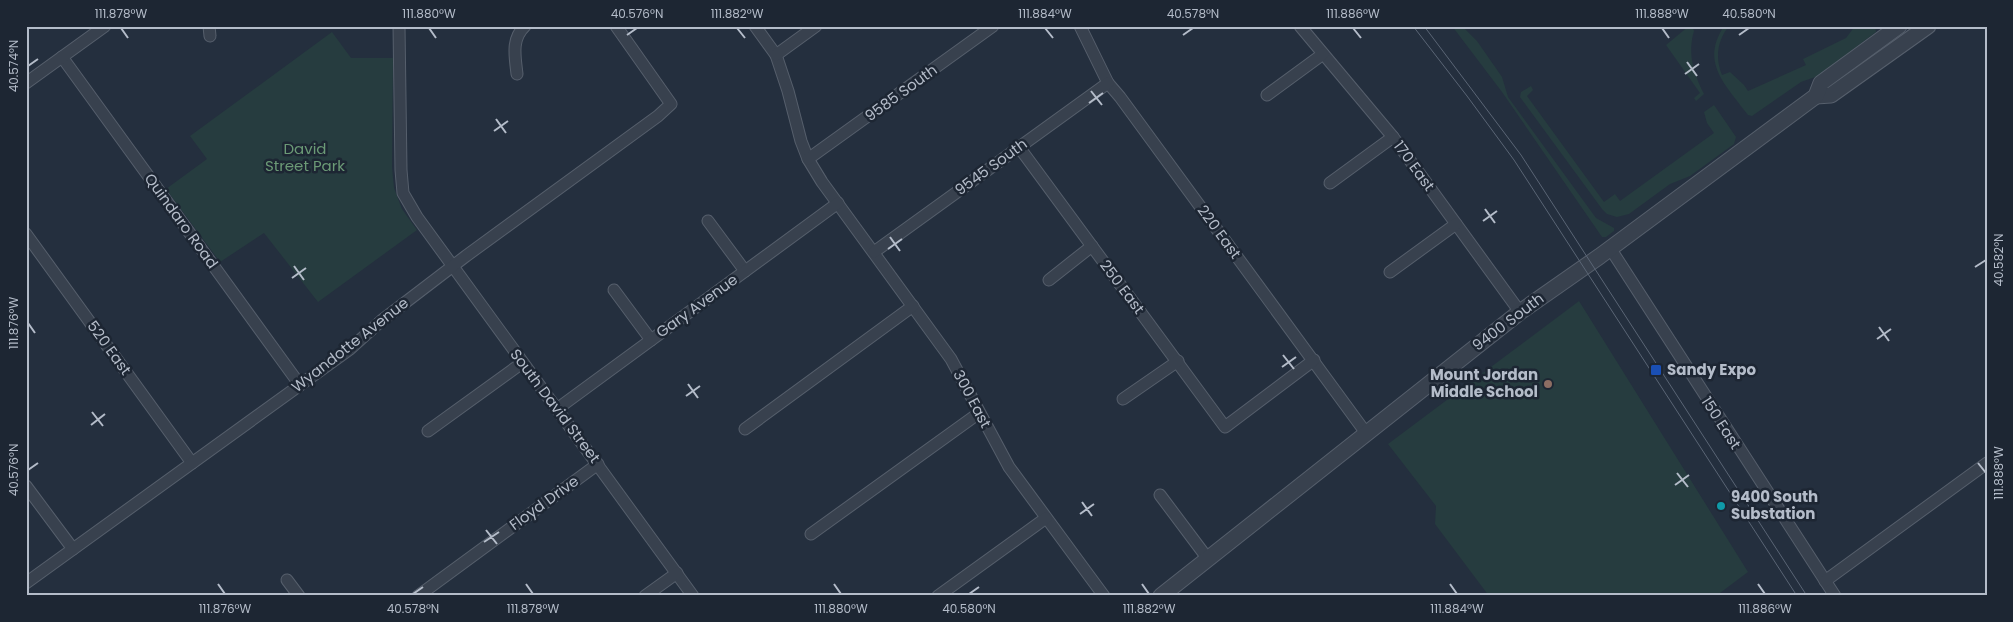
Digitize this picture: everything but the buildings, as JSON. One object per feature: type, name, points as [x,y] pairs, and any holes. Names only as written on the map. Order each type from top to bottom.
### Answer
[{"type":"street","points":[[26,83],[105,26]]},
{"type":"street","name":"South David Street","points":[[399,26],[403,193],[417,217],[522,363],[694,596]]},
{"type":"street","points":[[516,74],[515,41],[525,26]]},
{"type":"street","name":"Wyandotte Avenue","points":[[26,583],[350,349],[381,320],[658,116],[671,104],[616,26]]},
{"type":"street","name":"300 East","points":[[755,26],[776,55],[808,159],[951,360],[1009,467],[1104,596]]},
{"type":"street","points":[[776,55],[816,26]]},
{"type":"street","name":"9585 South","points":[[808,159],[993,26]]},
{"type":"street","name":"220 East","points":[[1080,26],[1108,82],[1366,433]]},
{"type":"street","name":"170 East","points":[[1300,26],[1393,137],[1520,312]]},
{"type":"street","name":"9400 South","points":[[1161,596],[1520,312],[1816,96],[1822,83],[1899,26]]},
{"type":"street","name":"9400 South","points":[[1816,96],[1831,95],[1928,26]]},
{"type":"street","points":[[1267,95],[1324,54]]},
{"type":"street","name":"Quindaro Road","points":[[62,57],[300,385]]},
{"type":"street","name":"9545 South","points":[[874,252],[1108,82]]},
{"type":"street","points":[[1330,183],[1393,137]]},
{"type":"street","name":"250 East","points":[[1020,147],[1225,427],[1314,360]]},
{"type":"street","name":"Gary Avenue","points":[[557,409],[838,203]]},
{"type":"street","points":[[708,221],[745,271]]},
{"type":"street","points":[[1390,272],[1456,224]]},
{"type":"street","name":"520 East","points":[[26,234],[192,463]]},
{"type":"street","points":[[1049,280],[1092,246]]},
{"type":"street","name":"150 East","points":[[1610,248],[1835,596]]},
{"type":"street","points":[[614,290],[651,340]]},
{"type":"street","points":[[745,429],[913,306]]},
{"type":"street","points":[[1123,399],[1178,361]]},
{"type":"street","points":[[428,431],[522,363]]},
{"type":"street","points":[[811,534],[979,413]]},
{"type":"street","points":[[1826,581],[1987,463]]},
{"type":"street","name":"Floyd Drive","points":[[418,596],[598,464]]},
{"type":"street","points":[[26,486],[73,549]]},
{"type":"street","points":[[1160,495],[1208,559]]},
{"type":"street","points":[[938,596],[1046,518]]},
{"type":"street","points":[[646,596],[677,573]]},
{"type":"street","points":[[287,580],[299,596]]},
{"type":"green space","points":[[1452,26],[1462,26],[1477,41],[1502,77],[1508,97],[1596,218],[1614,228],[1614,231],[1606,237],[1602,237],[1502,92]]},
{"type":"green space","points":[[1689,26],[1692,26],[1694,31],[1691,56],[1697,79],[1704,94],[1696,101],[1694,98],[1700,93],[1666,45]]},
{"type":"green space","points":[[1724,26],[1729,26],[1718,50],[1718,62],[1722,75],[1730,72],[1748,91],[1806,65],[1803,59],[1846,38],[1855,26],[1875,26],[1876,32],[1818,76],[1801,82],[1752,116],[1748,115],[1736,100],[1718,71],[1714,50]]},
{"type":"green space","name":"David Street Park","points":[[332,32],[351,58],[393,58],[392,167],[394,188],[402,209],[417,230],[318,302],[264,233],[220,262],[166,189],[207,159],[190,136]]},
{"type":"green space","points":[[1531,86],[1533,90],[1527,96],[1604,202],[1615,194],[1620,201],[1714,133],[1707,123],[1704,112],[1714,105],[1736,137],[1734,144],[1690,176],[1670,184],[1629,214],[1617,217],[1607,214],[1602,209],[1520,97],[1521,92]]},
{"type":"green space","name":"Mount Jordan Middle School","points":[[1579,301],[1748,572],[1716,596],[1489,596],[1435,524],[1436,506],[1388,444]]},
{"type":"tram line","points":[[1413,26],[1514,160],[1797,596]]},
{"type":"tram line","points":[[1424,26],[1521,155],[1807,596]]},
{"type":"place","name":"Sandy Expo","points":[[1656,370]]},
{"type":"place","name":"Mount Jordan Middle School","points":[[1548,384]]},
{"type":"place","name":"9400 South Substation","points":[[1721,506]]}]
